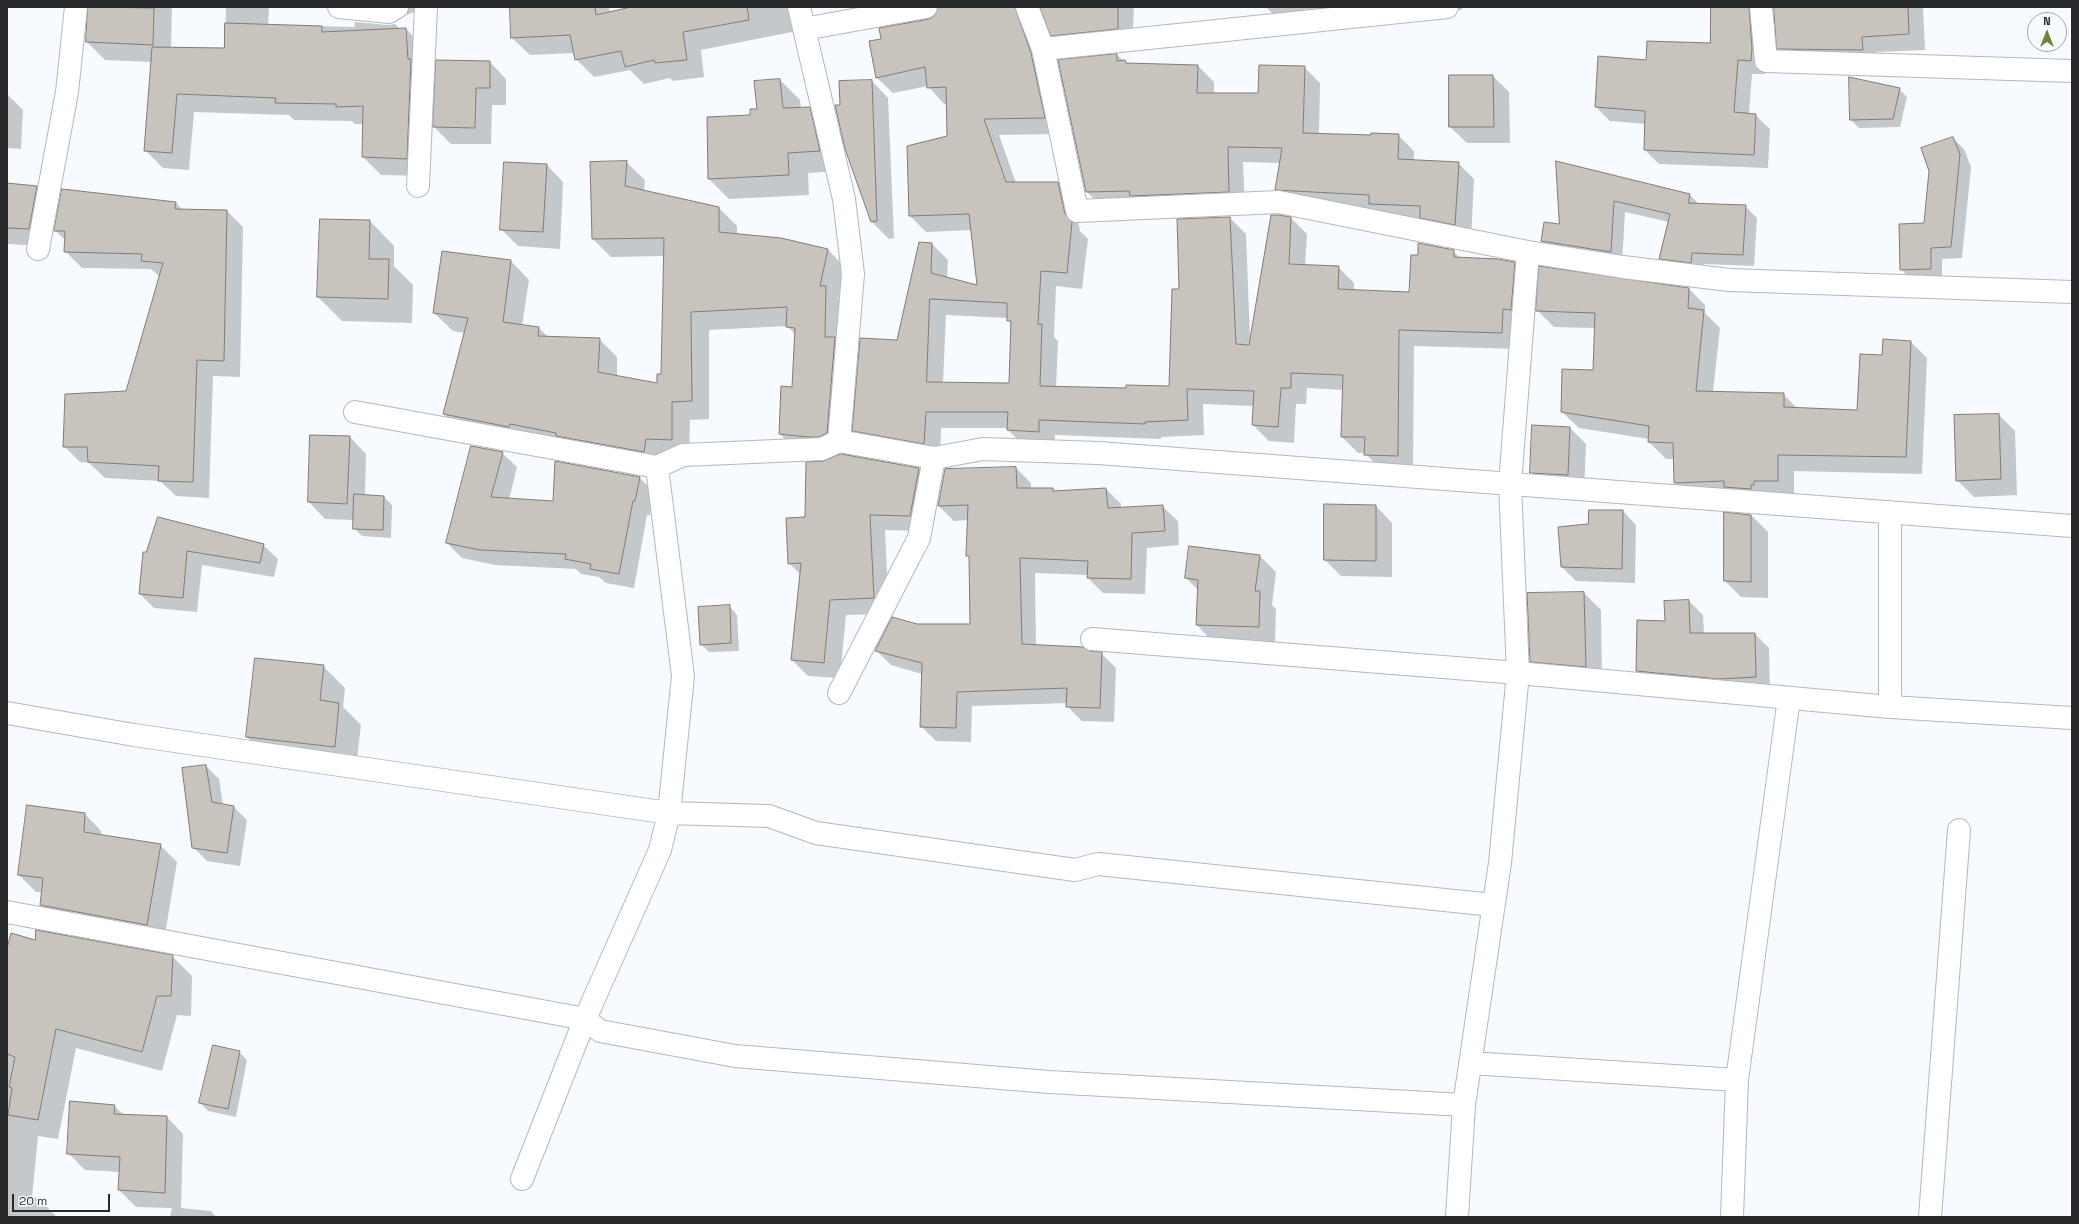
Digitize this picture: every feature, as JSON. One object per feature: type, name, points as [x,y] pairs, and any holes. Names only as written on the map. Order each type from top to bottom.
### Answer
[{"type":"street","points":[[38,249],[67,92],[76,7]]},
{"type":"street","points":[[339,7],[389,12],[397,7]]},
{"type":"street","points":[[418,186],[426,7]]},
{"type":"street","points":[[799,7],[844,199],[853,274],[839,441]]},
{"type":"street","points":[[804,29],[926,7]]},
{"type":"street","points":[[1027,7],[1043,49],[1076,211],[1280,202],[1528,252],[1623,267],[1729,280],[2072,292]]},
{"type":"street","points":[[1043,49],[1448,7]]},
{"type":"street","points":[[1761,7],[1766,61],[2072,71]]},
{"type":"street","points":[[1457,1217],[1464,1105],[1500,863],[1518,673],[1510,484],[1528,252]]},
{"type":"street","points":[[355,412],[657,467],[683,455],[822,449],[839,441],[934,458],[983,449],[1098,453],[2072,526]]},
{"type":"street","points":[[839,693],[919,538],[934,458]]},
{"type":"street","points":[[522,1179],[585,1019],[660,850],[669,813],[683,676],[657,467]]},
{"type":"street","points":[[1890,512],[1890,707]]},
{"type":"street","points":[[1092,639],[1518,673],[1890,707],[2072,718]]},
{"type":"street","points":[[1732,1217],[1738,1080],[1789,698]]},
{"type":"street","points":[[7,713],[134,735],[669,813],[769,816],[816,833],[1075,870],[1098,864],[1493,905]]},
{"type":"street","points":[[1930,1217],[1959,830]]},
{"type":"street","points":[[7,912],[585,1019],[600,1031],[735,1056],[1049,1082],[1464,1105]]},
{"type":"street","points":[[1470,1062],[1738,1080]]},
{"type":"building","points":[[88,7],[154,8],[153,45],[86,42]]},
{"type":"building","points":[[510,7],[595,7],[596,15],[631,7],[747,7],[749,20],[683,32],[687,60],[655,63],[654,60],[625,67],[621,51],[575,60],[570,35],[511,38]]},
{"type":"building","points":[[938,7],[1015,7],[1031,53],[1045,118],[984,119],[1006,182],[1058,182],[1065,214],[1072,222],[1067,273],[1041,271],[1038,324],[1042,324],[1040,386],[1126,388],[1126,385],[1169,386],[1172,289],[1179,289],[1177,219],[1230,217],[1236,344],[1249,345],[1271,215],[1291,217],[1289,264],[1339,266],[1338,289],[1409,292],[1411,255],[1418,255],[1418,243],[1454,250],[1454,257],[1498,259],[1515,262],[1511,310],[1503,309],[1502,333],[1399,330],[1398,456],[1364,455],[1365,437],[1341,437],[1343,375],[1291,373],[1291,388],[1281,388],[1278,427],[1252,425],[1254,391],[1187,389],[1188,420],[1145,422],[1145,424],[1039,420],[1039,432],[1007,430],[1008,412],[926,412],[924,444],[852,431],[860,338],[897,340],[919,242],[932,243],[931,273],[977,285],[969,214],[909,216],[907,146],[947,136],[946,87],[927,88],[925,67],[876,78],[869,41],[881,39],[879,28],[929,19],[934,16]],"holes":[[[930,299],[1007,303],[1007,321],[1011,321],[1009,383],[927,382]]]},
{"type":"building","points":[[1040,7],[1118,7],[1118,29],[1051,36]]},
{"type":"building","points":[[1711,7],[1749,7],[1752,48],[1751,61],[1738,60],[1734,112],[1756,114],[1754,155],[1644,150],[1645,111],[1595,107],[1598,56],[1646,60],[1647,41],[1710,43]]},
{"type":"building","points":[[1774,7],[1908,7],[1909,34],[1862,37],[1863,50],[1777,49]]},
{"type":"building","points":[[225,23],[322,26],[322,32],[406,28],[408,59],[411,59],[407,159],[362,157],[363,106],[336,107],[336,104],[275,103],[276,98],[177,94],[172,153],[144,151],[152,47],[224,48]]},
{"type":"building","points":[[1117,54],[1117,61],[1125,60],[1126,63],[1198,65],[1197,93],[1258,93],[1259,65],[1305,66],[1303,133],[1371,135],[1371,133],[1399,134],[1398,159],[1459,162],[1455,225],[1420,218],[1420,206],[1369,204],[1369,195],[1275,190],[1282,148],[1228,147],[1229,192],[1130,196],[1129,191],[1086,192],[1058,60]]},
{"type":"building","points":[[436,60],[490,61],[490,88],[476,88],[475,128],[433,127]]},
{"type":"building","points":[[1449,75],[1493,75],[1494,127],[1449,127]]},
{"type":"building","points":[[1849,77],[1900,88],[1893,119],[1850,120]]},
{"type":"building","points":[[780,79],[783,108],[810,107],[820,151],[788,153],[789,175],[708,179],[707,117],[750,115],[750,109],[757,109],[754,81]]},
{"type":"building","points":[[872,80],[877,221],[871,222],[845,149],[835,105],[840,105],[839,81]]},
{"type":"building","points":[[1953,137],[1960,154],[1951,247],[1931,248],[1931,269],[1900,270],[1899,224],[1924,223],[1929,171],[1921,148]]},
{"type":"building","points":[[627,161],[625,186],[719,207],[719,232],[781,238],[828,249],[820,286],[826,286],[825,337],[835,337],[827,433],[819,437],[779,434],[781,386],[792,387],[795,328],[786,327],[787,307],[691,312],[692,401],[672,402],[672,440],[646,439],[644,452],[556,436],[556,433],[510,424],[509,427],[443,414],[468,318],[433,313],[442,251],[511,260],[503,322],[539,327],[538,336],[600,338],[598,372],[657,383],[657,374],[661,374],[664,238],[592,239],[590,162]]},
{"type":"building","points":[[1556,161],[1690,194],[1688,203],[1746,205],[1743,255],[1692,253],[1691,263],[1659,259],[1670,214],[1614,201],[1611,252],[1541,241],[1544,222],[1559,224]]},
{"type":"building","points":[[504,162],[547,164],[543,232],[500,230]]},
{"type":"building","points":[[7,183],[37,186],[29,229],[7,228]]},
{"type":"building","points":[[62,189],[176,202],[175,209],[227,210],[224,361],[197,360],[193,482],[158,481],[159,466],[88,462],[87,447],[63,447],[65,394],[126,391],[163,263],[141,261],[142,254],[64,252],[65,231],[54,231]]},
{"type":"building","points":[[320,219],[370,220],[369,259],[389,259],[388,299],[317,297]]},
{"type":"building","points":[[1539,266],[1689,288],[1688,308],[1704,310],[1696,391],[1784,393],[1784,407],[1857,410],[1860,354],[1882,355],[1883,339],[1911,341],[1906,457],[1778,455],[1778,481],[1754,481],[1754,485],[1751,485],[1751,489],[1724,487],[1724,481],[1674,483],[1673,443],[1648,442],[1649,426],[1561,412],[1562,369],[1593,370],[1595,313],[1536,311]]},
{"type":"building","points":[[1999,414],[2001,479],[1956,481],[1954,415]]},
{"type":"building","points":[[1532,425],[1570,427],[1568,475],[1530,473]]},
{"type":"building","points":[[310,435],[350,436],[347,504],[308,502]]},
{"type":"building","points":[[471,446],[503,452],[491,497],[553,501],[555,461],[640,477],[635,501],[633,501],[619,574],[590,569],[591,564],[565,559],[566,554],[480,550],[446,543]]},
{"type":"building","points":[[841,454],[919,468],[910,516],[870,515],[874,598],[830,600],[824,663],[791,660],[801,563],[788,564],[786,518],[805,517],[806,462],[823,461]]},
{"type":"building","points":[[1016,467],[1017,488],[1053,488],[1053,491],[1106,488],[1108,508],[1163,505],[1165,531],[1132,533],[1131,579],[1087,578],[1088,561],[1020,558],[1022,644],[1083,647],[1091,651],[1102,652],[1100,708],[1066,707],[1067,688],[957,692],[956,728],[920,727],[922,663],[875,651],[892,617],[917,624],[970,624],[969,556],[966,556],[968,505],[938,506],[945,469]]},
{"type":"building","points":[[354,494],[384,496],[383,530],[353,529]]},
{"type":"building","points":[[1324,504],[1376,505],[1376,561],[1324,560]]},
{"type":"building","points":[[1589,510],[1623,510],[1622,569],[1561,567],[1558,527],[1588,524]]},
{"type":"building","points":[[1724,512],[1751,515],[1751,582],[1724,581]]},
{"type":"building","points":[[158,517],[264,544],[260,563],[187,551],[183,598],[139,594],[143,552],[146,552]]},
{"type":"building","points":[[1189,546],[1260,555],[1255,591],[1260,591],[1259,627],[1196,625],[1198,580],[1185,578]]},
{"type":"building","points":[[1584,592],[1586,667],[1530,662],[1527,593]]},
{"type":"building","points":[[1689,600],[1690,633],[1755,633],[1756,677],[1718,679],[1636,671],[1637,620],[1665,621],[1664,601]]},
{"type":"building","points":[[730,605],[731,643],[700,645],[698,607]]},
{"type":"building","points":[[255,658],[324,665],[320,700],[339,703],[335,747],[246,737]]},
{"type":"building","points":[[206,765],[212,802],[234,806],[227,853],[192,848],[182,768]]},
{"type":"building","points":[[27,805],[85,813],[84,832],[161,844],[147,925],[40,905],[43,878],[18,875]]},
{"type":"building","points":[[36,930],[173,955],[171,996],[157,996],[142,1052],[56,1029],[38,1120],[8,1115],[12,1088],[9,1087],[15,1057],[7,1054],[7,948],[11,933],[35,940]]},
{"type":"building","points":[[213,1045],[240,1051],[228,1109],[199,1103]]},
{"type":"building","points":[[70,1101],[115,1105],[114,1114],[167,1116],[165,1193],[118,1190],[120,1157],[67,1154]]}]
